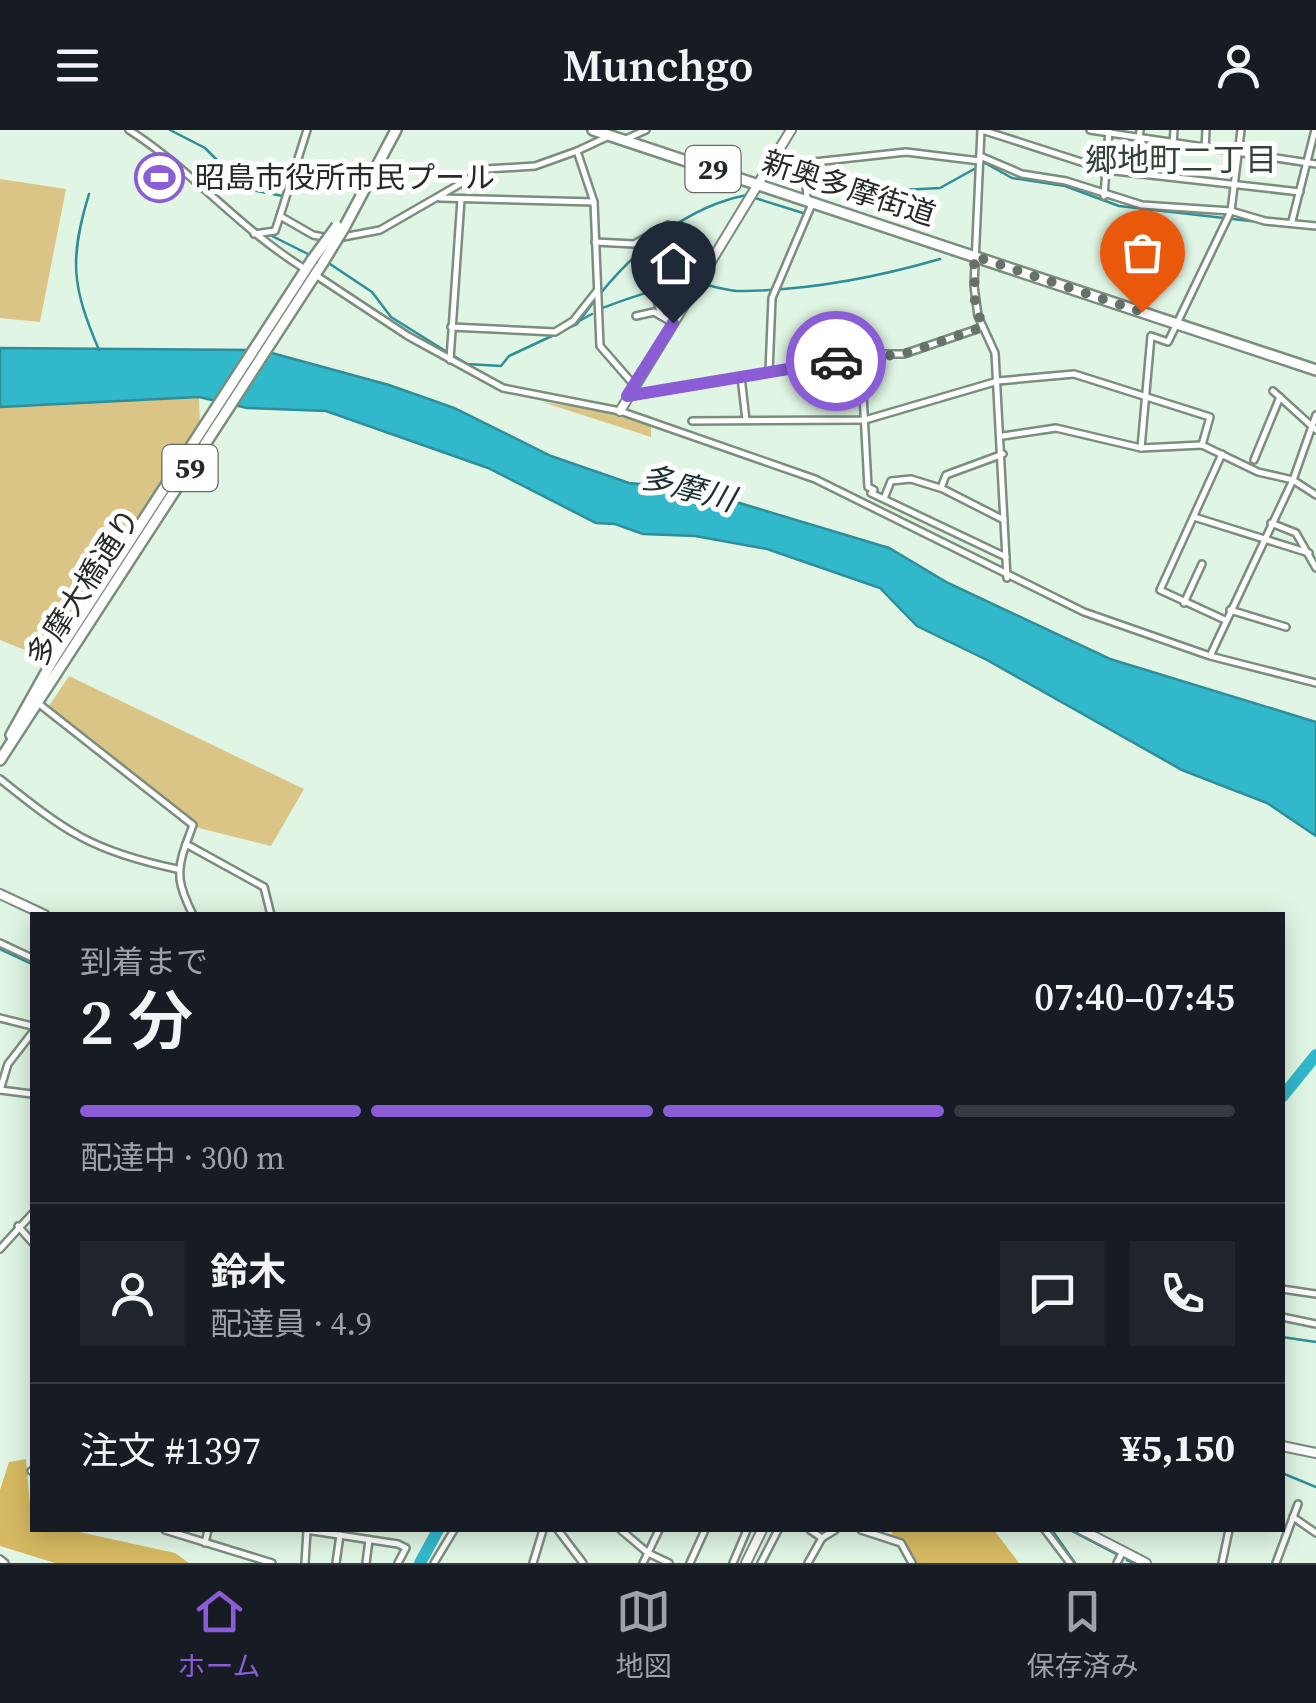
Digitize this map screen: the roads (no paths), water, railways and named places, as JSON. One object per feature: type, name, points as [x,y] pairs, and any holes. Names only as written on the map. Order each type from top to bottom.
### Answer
[{"type":"main road","name":"多摩大橋通り","points":[[0,758],[54,658],[366,187],[396,130]]},
{"type":"main road","name":"新奥多摩街道","points":[[594,130],[754,193],[810,202],[1316,370]]},
{"type":"main road","points":[[620,411],[791,130]]},
{"type":"main road","name":"多摩大橋通り","points":[[0,758],[68,657],[308,274]]},
{"type":"main road","points":[[0,894],[39,912]]},
{"type":"main road","points":[[1285,1447],[1316,1453]]},
{"type":"main road","points":[[746,1563],[761,1532]]},
{"type":"main road","points":[[1086,1532],[1146,1563]]},
{"type":"street","points":[[129,130],[178,164],[308,274],[517,393],[620,411],[834,486],[1008,578],[1147,635],[1316,683]]},
{"type":"street","points":[[256,233],[275,232],[308,130]]},
{"type":"street","points":[[625,140],[646,130]]},
{"type":"street","points":[[1008,578],[998,382],[992,343],[975,304],[981,130],[1106,170],[1300,192]]},
{"type":"street","points":[[1090,130],[1316,164]]},
{"type":"street","points":[[1139,140],[1140,130]]},
{"type":"street","points":[[1173,144],[1174,130]]},
{"type":"street","points":[[1204,148],[1206,130]]},
{"type":"street","points":[[1142,448],[1150,336],[1168,342],[1229,214],[1241,130]]},
{"type":"street","points":[[1292,220],[1315,130]]},
{"type":"street","points":[[1104,196],[1109,133]]},
{"type":"street","points":[[280,216],[314,235],[334,239],[380,230],[486,169],[535,166],[610,135]]},
{"type":"street","points":[[577,151],[594,202],[600,346],[634,385]]},
{"type":"street","points":[[769,372],[769,316],[775,288],[810,202],[805,163],[906,152],[980,162],[1142,205],[1264,221],[1292,220],[1316,226]]},
{"type":"street","points":[[437,198],[594,202]]},
{"type":"street","points":[[450,356],[461,199]]},
{"type":"street","points":[[595,242],[634,244],[668,225]]},
{"type":"street","points":[[661,316],[646,271],[673,256]]},
{"type":"street","points":[[452,327],[555,332],[573,321],[597,296]]},
{"type":"street","points":[[636,316],[654,312],[673,323]]},
{"type":"street","points":[[627,396],[861,357],[904,354],[983,327]]},
{"type":"street","points":[[861,357],[868,487],[1006,557]]},
{"type":"street","points":[[692,421],[864,420],[998,382],[1074,374],[1210,418],[1202,446]]},
{"type":"street","points":[[742,376],[746,420]]},
{"type":"street","points":[[1273,391],[1315,428]]},
{"type":"street","points":[[1254,460],[1280,397]]},
{"type":"street","points":[[1211,654],[1293,480],[1315,428],[1316,415]]},
{"type":"street","points":[[1002,436],[1056,428],[1142,448],[1202,446],[1258,472],[1293,480],[1316,495]]},
{"type":"street","points":[[941,488],[946,475],[1003,454]]},
{"type":"street","points":[[1222,454],[1160,590],[1225,620]]},
{"type":"street","points":[[884,496],[892,481],[911,479],[941,488],[1004,520]]},
{"type":"street","points":[[1194,517],[1308,554]]},
{"type":"street","points":[[1271,523],[1296,533],[1316,568]]},
{"type":"street","points":[[1184,603],[1202,564]]},
{"type":"street","points":[[1230,610],[1286,626]]},
{"type":"street","points":[[38,703],[193,825],[177,868],[192,912]]},
{"type":"street","points":[[0,779],[84,841],[118,856],[177,868]]},
{"type":"street","points":[[186,844],[264,887],[270,912]]},
{"type":"street","points":[[0,944],[30,957]]},
{"type":"street","points":[[0,1018],[30,1028]]},
{"type":"street","points":[[30,1032],[8,1064],[0,1090],[30,1094]]},
{"type":"street","points":[[0,1249],[30,1216]]},
{"type":"street","points":[[18,1226],[30,1240]]},
{"type":"street","points":[[1285,1290],[1316,1294]]},
{"type":"street","points":[[1285,1318],[1316,1324]]},
{"type":"street","points":[[1276,1563],[1298,1504]]},
{"type":"street","points":[[1293,1517],[1316,1533]]},
{"type":"street","points":[[173,1532],[272,1563]]},
{"type":"street","points":[[205,1544],[208,1532]]},
{"type":"street","points":[[305,1563],[307,1532]]},
{"type":"street","points":[[320,1532],[406,1548],[398,1563]]},
{"type":"street","points":[[432,1563],[453,1532]]},
{"type":"street","points":[[533,1563],[542,1532]]},
{"type":"street","points":[[560,1532],[584,1563]]},
{"type":"street","points":[[623,1532],[648,1553],[669,1563]]},
{"type":"street","points":[[644,1563],[658,1532]]},
{"type":"street","points":[[690,1563],[704,1532]]},
{"type":"street","points":[[733,1563],[746,1532]]},
{"type":"street","points":[[761,1563],[777,1532]]},
{"type":"street","points":[[813,1532],[822,1538]]},
{"type":"street","points":[[808,1563],[822,1538],[832,1532]]},
{"type":"street","points":[[867,1532],[901,1543],[912,1563]]},
{"type":"street","points":[[1047,1532],[1070,1563]]},
{"type":"street","points":[[1222,1563],[1229,1532]]},
{"type":"street","points":[[336,1563],[340,1535]]},
{"type":"street","points":[[366,1563],[370,1540]]},
{"type":"street","points":[[1117,1563],[1122,1551]]},
{"type":"water","points":[[0,348],[261,350],[389,385],[454,408],[551,456],[629,483],[693,489],[889,548],[948,583],[1110,659],[1316,722],[1316,836],[1267,803],[1182,770],[987,660],[917,626],[880,588],[767,549],[695,536],[643,534],[615,524],[596,523],[488,468],[326,411],[247,408],[199,397],[0,407]]},
{"type":"waterway","points":[[170,130],[205,148],[246,189],[283,196]]},
{"type":"waterway","points":[[824,194],[940,188],[985,163],[1012,178],[1065,186],[1119,206],[1286,225]]},
{"type":"waterway","points":[[89,194],[78,237],[76,273],[83,308],[99,350]]},
{"type":"waterway","points":[[600,294],[630,261],[666,231],[705,209],[747,195]]},
{"type":"waterway","points":[[755,198],[803,213]]},
{"type":"waterway","points":[[268,234],[310,255]]},
{"type":"waterway","points":[[602,308],[673,286],[698,284],[738,291],[793,288],[868,277],[940,259]]},
{"type":"waterway","points":[[327,262],[372,292],[391,317],[447,352]]},
{"type":"waterway","points":[[561,331],[577,324],[595,300]]},
{"type":"waterway","points":[[581,320],[592,314]]},
{"type":"waterway","points":[[454,356],[467,364],[501,366],[509,356],[554,335]]},
{"type":"waterway","points":[[0,949],[30,963]]},
{"type":"waterway","points":[[1285,1093],[1316,1055]]},
{"type":"waterway","points":[[1285,1337],[1316,1342]]},
{"type":"waterway","points":[[1285,1474],[1316,1487]]},
{"type":"waterway","points":[[420,1563],[437,1532]]},
{"type":"waterway","points":[[1053,1532],[1075,1563]]},
{"type":"waterway","points":[[1074,1532],[1118,1555]]},
{"type":"waterway","points":[[1127,1560],[1134,1563]]},
{"type":"place","name":"昭島市役所市民プール","points":[[160,177]]},
{"type":"district","name":"郷地町二丁目","points":[[1181,160]]},
{"type":"water label","name":"多摩川","points":[[688,488]]}]
